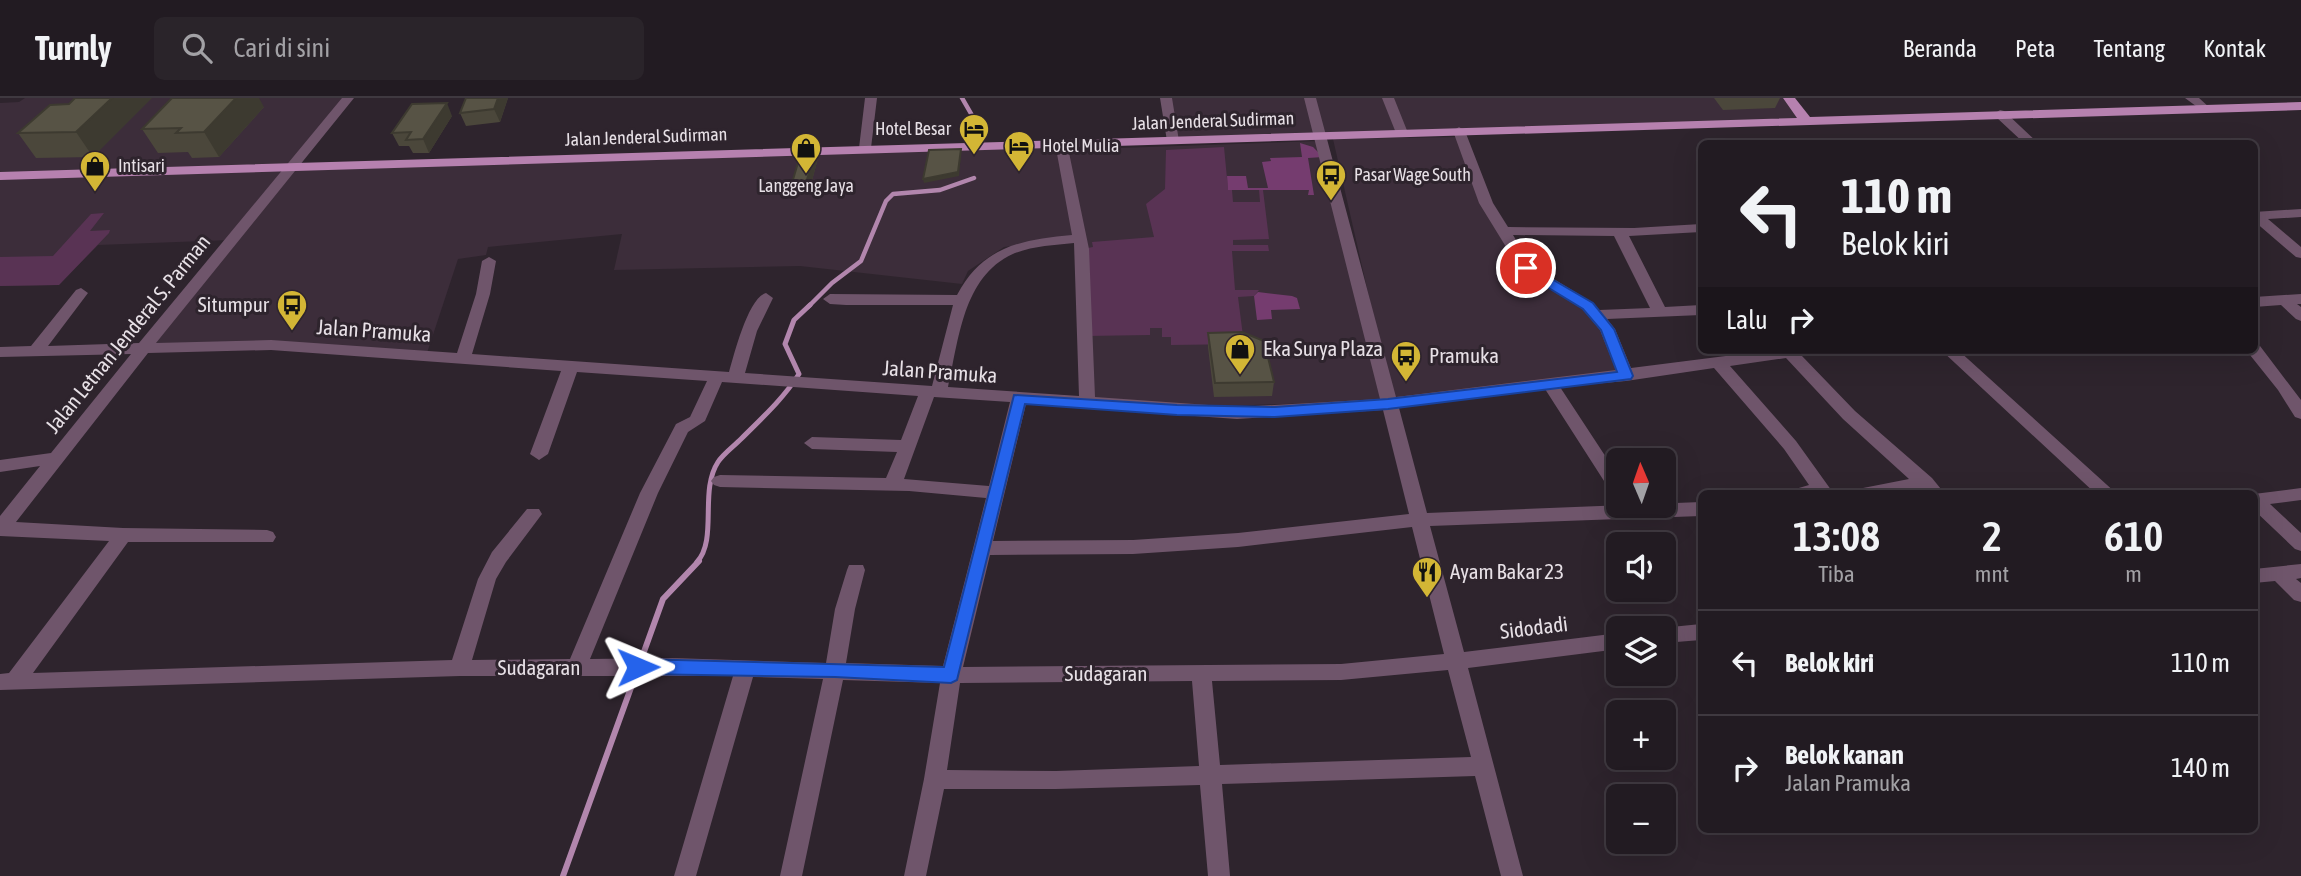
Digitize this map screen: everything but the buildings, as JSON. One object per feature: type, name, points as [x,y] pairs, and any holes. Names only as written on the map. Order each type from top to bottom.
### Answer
[{"type":"main road","points":[[1788,98],[1806,121]]},
{"type":"main road","name":"Jalan Jenderal Sudirman","points":[[0,176],[2301,106]]},
{"type":"street","name":"Jalan Letnan Jenderal S. Parman","points":[[1,528],[348,98]]},
{"type":"street","points":[[865,148],[871,98]]},
{"type":"street","points":[[1166,98],[1173,141]]},
{"type":"street","points":[[1310,98],[1512,876]]},
{"type":"street","points":[[1388,98],[1402,133]]},
{"type":"street","points":[[2191,98],[2204,108]]},
{"type":"street","points":[[2000,114],[2028,140]]},
{"type":"street","points":[[1459,131],[1486,203],[1526,268],[1588,306],[1607,329],[1626,376]]},
{"type":"street","points":[[1061,143],[1080,238],[1085,296],[1087,403]]},
{"type":"street","points":[[2258,216],[2301,213]]},
{"type":"street","points":[[2258,218],[2301,254]]},
{"type":"street","points":[[1504,232],[1619,232],[1698,228]]},
{"type":"street","points":[[1619,232],[1659,311]]},
{"type":"street","points":[[893,484],[907,446],[933,391],[961,300],[984,265],[1002,252],[1027,244],[1080,238]]},
{"type":"street","points":[[463,358],[483,294],[489,261]]},
{"type":"street","points":[[36,350],[81,293]]},
{"type":"street","points":[[576,668],[649,493],[682,428],[698,421],[726,378],[766,298]]},
{"type":"street","points":[[830,299],[878,302],[901,299],[961,300]]},
{"type":"street","points":[[2258,302],[2301,299]]},
{"type":"street","points":[[2285,300],[2301,316]]},
{"type":"street","points":[[1595,315],[1698,310]]},
{"type":"street","name":"Jalan Pramuka","points":[[145,347],[271,345],[1237,413],[1388,404],[1626,376],[1780,354]]},
{"type":"street","points":[[0,352],[145,347]]},
{"type":"street","points":[[1788,354],[1849,415],[1931,488]]},
{"type":"street","points":[[1953,354],[2104,490]]},
{"type":"street","points":[[2257,354],[2284,386],[2301,413]]},
{"type":"street","points":[[1719,363],[1790,445],[1822,490]]},
{"type":"street","points":[[539,454],[571,366]]},
{"type":"street","points":[[1550,385],[1606,471]]},
{"type":"street","points":[[915,876],[935,779],[951,675],[1019,398]]},
{"type":"street","points":[[812,443],[907,446]]},
{"type":"street","points":[[0,466],[55,458]]},
{"type":"street","points":[[720,481],[893,484],[995,492]]},
{"type":"street","points":[[1908,490],[1931,488]]},
{"type":"street","points":[[2258,499],[2301,494]]},
{"type":"street","points":[[2258,504],[2301,544]]},
{"type":"street","points":[[1676,509],[1698,509]]},
{"type":"street","points":[[982,548],[1133,547],[1238,540],[1419,520],[1606,510]]},
{"type":"street","points":[[460,668],[487,579],[499,557],[533,514]]},
{"type":"street","points":[[1,528],[123,535],[267,537]]},
{"type":"street","points":[[8,681],[123,535]]},
{"type":"street","points":[[791,876],[835,670],[845,609],[856,570]]},
{"type":"street","points":[[2258,576],[2301,570]]},
{"type":"street","points":[[2280,573],[2301,595]]},
{"type":"street","points":[[1676,634],[1698,632]]},
{"type":"street","name":"Sidodadi","points":[[1455,661],[1606,643]]},
{"type":"street","name":"Sudagaran","points":[[8,681],[200,678],[460,668],[672,666],[951,675],[1341,672],[1455,661]]},
{"type":"street","points":[[685,876],[745,668]]},
{"type":"street","points":[[1201,673],[1219,876]]},
{"type":"street","points":[[935,779],[1056,780],[1483,766]]},
{"type":"shaded area","points":[[25,98],[348,98],[292,167],[1060,141],[1061,150],[1319,141],[1387,400],[1175,408],[1087,403],[1080,238],[1004,247],[968,271],[962,284],[800,266],[614,270],[622,234],[488,247],[486,255],[458,259],[427,353],[145,347],[230,240],[98,245],[59,285],[0,286],[0,103],[19,102]]},
{"type":"shaded area","points":[[1163,98],[1788,98],[1803,119],[1168,138]]},
{"type":"shaded area","points":[[1459,137],[1525,268],[1588,306],[1625,374],[1393,402],[1333,139]]},
{"type":"shaded area","points":[[1300,143],[1313,147],[1323,157],[1308,158],[1314,195],[1308,195],[1309,190],[1228,190],[1227,176],[1246,176],[1248,188],[1268,188],[1262,162],[1271,161],[1270,158],[1302,157]]},
{"type":"shaded area","points":[[1224,147],[1228,189],[1232,190],[1233,202],[1260,202],[1259,190],[1263,190],[1269,239],[1233,240],[1233,245],[1268,245],[1269,251],[1232,251],[1235,290],[1259,290],[1254,296],[1238,297],[1244,344],[1171,345],[1171,337],[1162,337],[1162,328],[1150,328],[1150,335],[1086,336],[1082,249],[1093,247],[1092,242],[1154,237],[1146,204],[1165,189],[1166,150]]},
{"type":"shaded area","points":[[104,213],[90,231],[110,230],[109,233],[59,285],[0,286],[0,257],[53,256],[91,214]]},
{"type":"shaded area","points":[[1258,292],[1297,298],[1300,309],[1271,310],[1272,319],[1257,320],[1254,296]]},
{"type":"waterway","points":[[962,98],[977,124]]},
{"type":"waterway","points":[[810,305],[832,283],[861,261],[886,201],[893,194],[940,190],[974,178]]},
{"type":"waterway","points":[[697,562],[706,541],[710,487],[718,462],[772,408],[799,374],[785,344],[794,320],[810,305]]},
{"type":"waterway","points":[[563,876],[663,599],[699,561]]},
{"type":"place","name":"Hotel Besar","points":[[974,156]]},
{"type":"place","name":"Hotel Mulia","points":[[1019,173]]},
{"type":"place","name":"Langgeng Jaya","points":[[806,175]]},
{"type":"place","name":"Intisari","points":[[95,193]]},
{"type":"place","name":"Pasar Wage South","points":[[1331,202]]},
{"type":"place","name":"Situmpur","points":[[292,332]]},
{"type":"place","name":"Eka Surya Plaza","points":[[1240,376]]},
{"type":"place","name":"Pramuka","points":[[1406,383]]},
{"type":"place","name":"Ayam Bakar 23","points":[[1427,599]]},
{"type":"route","points":[[638,667],[951,675],[1019,398],[1177,410],[1275,412],[1388,404],[1626,376],[1607,329],[1588,306],[1526,268]]}]
